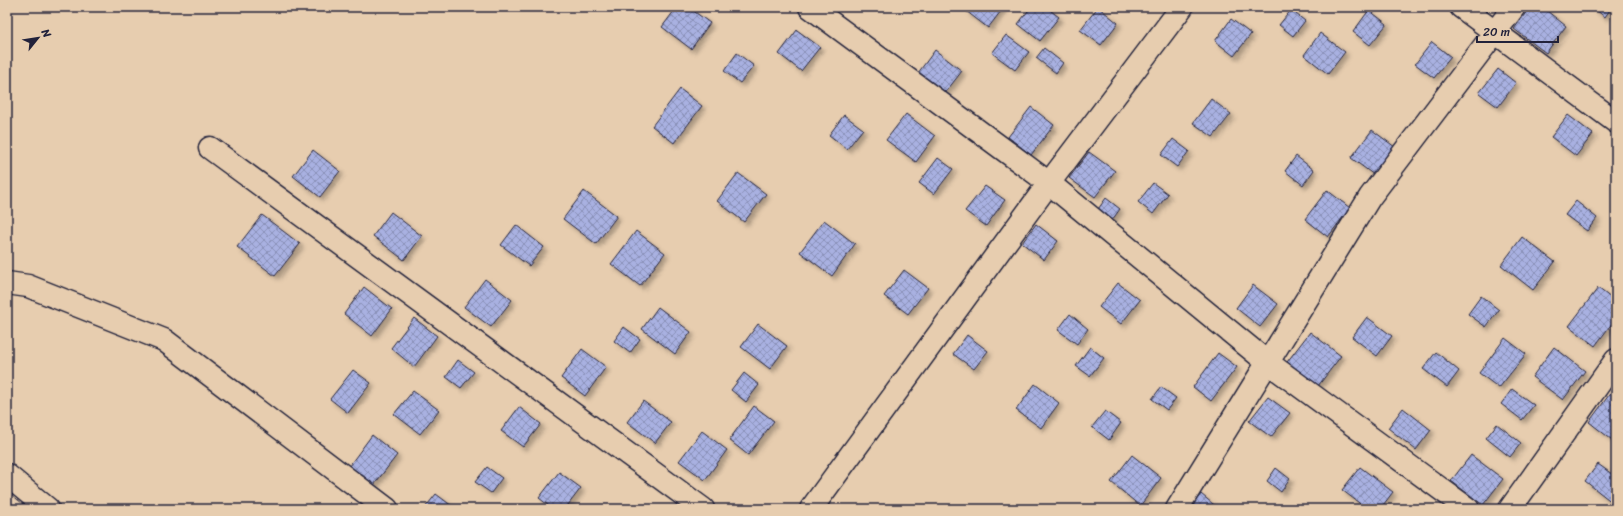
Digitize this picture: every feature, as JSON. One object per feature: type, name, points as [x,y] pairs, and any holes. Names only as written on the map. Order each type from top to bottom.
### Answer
[{"type":"street","points":[[810,7],[1049,183],[1268,362],[1468,509]]},
{"type":"street","points":[[811,509],[1049,183],[1182,7]]},
{"type":"street","points":[[1461,7],[1616,122]]},
{"type":"street","points":[[1176,509],[1370,197],[1514,7]]},
{"type":"street","points":[[210,148],[703,509]]},
{"type":"street","points":[[7,283],[28,286],[164,340],[387,509]]},
{"type":"street","points":[[1510,509],[1616,360]]},
{"type":"street","points":[[7,475],[48,509]]},
{"type":"building","points":[[677,7],[688,7],[710,23],[691,49],[662,27]]},
{"type":"building","points":[[969,7],[1004,7],[988,28],[966,11]]},
{"type":"building","points":[[1031,7],[1046,7],[1059,17],[1040,41],[1018,24]]},
{"type":"building","points":[[1098,7],[1118,23],[1101,45],[1080,30]]},
{"type":"building","points":[[1530,7],[1542,7],[1566,26],[1546,53],[1514,29]]},
{"type":"building","points":[[1592,7],[1612,7],[1605,17]]},
{"type":"building","points":[[1291,10],[1305,21],[1293,36],[1279,25]]},
{"type":"building","points":[[1369,10],[1387,24],[1370,45],[1353,32]]},
{"type":"building","points":[[1231,19],[1251,34],[1234,56],[1215,41]]},
{"type":"building","points":[[797,30],[820,47],[801,71],[779,54]]},
{"type":"building","points":[[1320,33],[1345,52],[1328,74],[1304,55]]},
{"type":"building","points":[[1006,35],[1029,52],[1015,70],[992,53]]},
{"type":"building","points":[[1432,42],[1451,57],[1434,78],[1415,64]]},
{"type":"building","points":[[1044,48],[1063,63],[1056,73],[1036,58]]},
{"type":"building","points":[[935,50],[962,71],[945,93],[918,73]]},
{"type":"building","points":[[737,53],[754,66],[740,83],[724,71]]},
{"type":"building","points":[[1498,69],[1516,83],[1498,107],[1479,93]]},
{"type":"building","points":[[680,89],[702,106],[674,143],[652,126]]},
{"type":"building","points":[[1211,99],[1231,114],[1213,137],[1193,123]]},
{"type":"building","points":[[1031,107],[1054,125],[1031,155],[1008,137]]},
{"type":"building","points":[[906,114],[935,136],[916,162],[886,140]]},
{"type":"building","points":[[844,115],[863,129],[847,149],[829,135]]},
{"type":"building","points":[[1568,115],[1593,134],[1576,156],[1551,137]]},
{"type":"building","points":[[1372,130],[1399,150],[1378,178],[1351,158]]},
{"type":"building","points":[[1173,139],[1189,151],[1177,167],[1161,155]]},
{"type":"building","points":[[313,150],[340,171],[320,197],[293,176]]},
{"type":"building","points":[[1089,152],[1115,171],[1095,197],[1069,178]]},
{"type":"building","points":[[1296,156],[1314,170],[1303,185],[1285,171]]},
{"type":"building","points":[[938,158],[953,169],[934,194],[919,183]]},
{"type":"building","points":[[738,173],[766,194],[744,222],[717,201]]},
{"type":"building","points":[[1153,183],[1168,194],[1153,214],[1138,202]]},
{"type":"building","points":[[985,186],[1005,200],[986,226],[965,211]]},
{"type":"building","points":[[1327,190],[1350,208],[1328,237],[1305,219]]},
{"type":"building","points":[[584,191],[617,216],[596,244],[563,219]]},
{"type":"building","points":[[1106,198],[1120,209],[1110,223],[1096,212]]},
{"type":"building","points":[[1576,201],[1597,218],[1587,231],[1565,215]]},
{"type":"building","points":[[391,212],[422,236],[404,260],[373,236]]},
{"type":"building","points":[[262,215],[300,244],[275,276],[237,247]]},
{"type":"building","points":[[824,220],[855,244],[832,276],[800,252]]},
{"type":"building","points":[[1036,224],[1058,241],[1044,260],[1022,243]]},
{"type":"building","points":[[516,225],[544,247],[529,266],[501,245]]},
{"type":"building","points":[[636,231],[665,253],[640,286],[611,264]]},
{"type":"building","points":[[1522,237],[1555,262],[1533,290],[1501,265]]},
{"type":"building","points":[[904,270],[928,288],[908,314],[884,296]]},
{"type":"building","points":[[485,279],[512,300],[491,327],[464,307]]},
{"type":"building","points":[[1118,283],[1140,300],[1121,324],[1099,307]]},
{"type":"building","points":[[1253,285],[1278,304],[1260,327],[1236,308]]},
{"type":"building","points":[[364,287],[392,309],[372,336],[344,314]]},
{"type":"building","points":[[1598,288],[1616,302],[1616,318],[1595,346],[1569,326]]},
{"type":"building","points":[[1481,296],[1499,310],[1486,327],[1468,314]]},
{"type":"building","points":[[658,307],[691,332],[675,354],[642,329]]},
{"type":"building","points":[[1070,314],[1088,329],[1077,344],[1058,330]]},
{"type":"building","points":[[1367,317],[1392,336],[1377,356],[1352,337]]},
{"type":"building","points":[[414,318],[437,336],[414,367],[391,348]]},
{"type":"building","points":[[758,324],[787,346],[770,369],[741,347]]},
{"type":"building","points":[[624,327],[640,339],[630,353],[614,341]]},
{"type":"building","points":[[1310,332],[1341,356],[1318,386],[1287,362]]},
{"type":"building","points":[[967,335],[988,351],[974,369],[953,354]]},
{"type":"building","points":[[1505,338],[1526,354],[1499,388],[1479,373]]},
{"type":"building","points":[[1090,347],[1104,358],[1090,376],[1076,366]]},
{"type":"building","points":[[1554,347],[1585,371],[1563,400],[1532,377]]},
{"type":"building","points":[[582,349],[606,367],[585,396],[561,378]]},
{"type":"building","points":[[1436,352],[1459,371],[1447,387],[1423,369]]},
{"type":"building","points":[[1218,353],[1237,367],[1211,401],[1193,387]]},
{"type":"building","points":[[458,360],[474,372],[461,388],[446,377]]},
{"type":"building","points":[[353,370],[371,383],[348,413],[330,399]]},
{"type":"building","points":[[744,373],[759,385],[746,402],[731,390]]},
{"type":"building","points":[[1035,384],[1059,403],[1041,428],[1016,410]]},
{"type":"building","points":[[1161,387],[1176,398],[1167,410],[1152,399]]},
{"type":"building","points":[[1512,389],[1534,405],[1522,420],[1501,404]]},
{"type":"building","points":[[413,391],[439,410],[420,434],[394,414]]},
{"type":"building","points":[[1612,391],[1616,394],[1616,443],[1589,422]]},
{"type":"building","points":[[1268,397],[1290,413],[1271,437],[1249,421]]},
{"type":"building","points":[[643,401],[671,422],[655,443],[627,422]]},
{"type":"building","points":[[754,406],[774,421],[748,455],[729,440]]},
{"type":"building","points":[[519,407],[541,424],[523,447],[501,431]]},
{"type":"building","points":[[1403,408],[1431,430],[1416,450],[1388,428]]},
{"type":"building","points":[[1105,411],[1121,423],[1109,440],[1092,427]]},
{"type":"building","points":[[1497,424],[1521,443],[1510,457],[1486,438]]},
{"type":"building","points":[[702,431],[727,450],[705,480],[679,461]]},
{"type":"building","points":[[372,435],[397,455],[374,485],[349,466]]},
{"type":"building","points":[[1132,455],[1161,478],[1140,506],[1111,482]]},
{"type":"building","points":[[1471,455],[1503,479],[1483,505],[1451,481]]},
{"type":"building","points":[[1598,464],[1616,477],[1616,500],[1613,503],[1585,481]]},
{"type":"building","points":[[487,467],[502,478],[491,493],[475,482]]},
{"type":"building","points":[[1360,467],[1393,492],[1380,509],[1367,509],[1342,490]]},
{"type":"building","points":[[1276,468],[1290,479],[1281,492],[1267,481]]},
{"type":"building","points":[[559,472],[581,488],[565,509],[553,509],[539,498]]},
{"type":"building","points":[[436,494],[456,509],[424,509]]},
{"type":"building","points":[[1201,494],[1219,509],[1189,509]]}]
